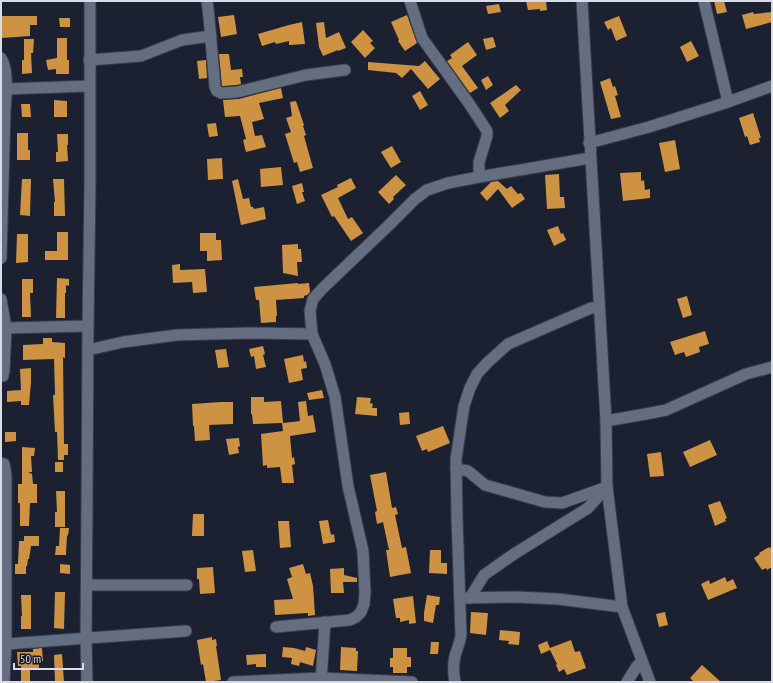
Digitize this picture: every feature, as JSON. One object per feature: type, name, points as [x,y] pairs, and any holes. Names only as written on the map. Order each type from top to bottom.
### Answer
[{"type":"street","points":[[89,681],[86,638],[86,585],[90,185],[90,1]]},
{"type":"street","points":[[207,1],[215,87],[217,91],[221,93],[237,92],[306,75],[344,70]]},
{"type":"street","points":[[410,1],[422,38],[487,131],[487,136],[479,162],[479,177]]},
{"type":"street","points":[[582,1],[606,421],[607,488],[622,606],[650,682]]},
{"type":"street","points":[[704,1],[728,102]]},
{"type":"street","points":[[90,60],[141,56],[182,40],[211,36]]},
{"type":"street","points":[[1,58],[4,62],[7,89],[5,111],[3,205],[1,220],[1,258]]},
{"type":"street","points":[[7,89],[89,86]]},
{"type":"street","points":[[589,143],[649,127],[728,102],[772,86]]},
{"type":"street","points":[[276,627],[350,620],[361,612],[364,604],[365,593],[363,551],[348,486],[335,397],[325,364],[312,334],[310,311],[313,299],[322,288],[415,199],[427,190],[448,183],[590,158]]},
{"type":"street","points":[[1,300],[6,328],[4,371],[3,376],[1,376]]},
{"type":"street","points":[[455,682],[453,665],[460,643],[465,598],[457,518],[456,459],[464,406],[470,388],[477,374],[508,344],[591,308],[600,308]]},
{"type":"street","points":[[6,328],[88,326]]},
{"type":"street","points":[[88,350],[123,342],[177,335],[248,333],[312,334]]},
{"type":"street","points":[[606,421],[652,414],[666,410],[746,374],[772,367]]},
{"type":"street","points":[[1,463],[4,464],[6,475],[6,644],[4,682]]},
{"type":"street","points":[[456,469],[468,471],[485,485],[545,502],[562,502],[607,488]]},
{"type":"street","points":[[465,598],[484,576],[514,554],[588,508],[607,488]]},
{"type":"street","points":[[86,585],[187,585]]},
{"type":"street","points":[[465,598],[516,597],[558,599],[622,606]]},
{"type":"street","points":[[321,680],[325,622]]},
{"type":"street","points":[[6,644],[186,631]]},
{"type":"street","points":[[627,682],[637,666],[642,662]]},
{"type":"street","points":[[233,682],[321,680],[412,682]]},
{"type":"building","points":[[526,1],[546,1],[547,10],[528,10]]},
{"type":"building","points":[[714,1],[724,1],[727,12],[717,14]]},
{"type":"building","points":[[499,4],[501,12],[488,14],[486,6]]},
{"type":"building","points":[[753,12],[754,14],[772,12],[772,22],[746,29],[742,15]]},
{"type":"building","points":[[234,15],[237,34],[221,37],[218,17]]},
{"type":"building","points":[[407,15],[417,43],[405,51],[398,41],[399,40],[391,22]]},
{"type":"building","points":[[1,16],[37,16],[37,25],[30,25],[30,36],[1,38]]},
{"type":"building","points":[[619,16],[627,36],[616,41],[611,28],[608,30],[604,22]]},
{"type":"building","points":[[59,18],[70,18],[70,27],[60,27]]},
{"type":"building","points":[[302,22],[305,44],[289,45],[289,41],[276,44],[275,42],[262,46],[258,34]]},
{"type":"building","points":[[324,22],[326,38],[339,32],[346,48],[323,56],[319,47],[316,23]]},
{"type":"building","points":[[363,30],[373,41],[370,43],[375,48],[365,58],[351,42]]},
{"type":"building","points":[[493,37],[496,47],[486,50],[483,39]]},
{"type":"building","points":[[57,38],[67,38],[67,60],[69,60],[69,74],[56,74],[56,69],[48,70],[46,60],[57,58]]},
{"type":"building","points":[[24,39],[34,39],[33,53],[31,53],[32,73],[22,74],[22,60],[24,60]]},
{"type":"building","points":[[691,41],[699,56],[687,62],[680,47]]},
{"type":"building","points":[[468,42],[477,55],[462,66],[478,88],[470,93],[447,61],[452,58],[450,55]]},
{"type":"building","points":[[219,54],[229,54],[231,70],[242,69],[243,77],[240,77],[241,84],[222,86]]},
{"type":"building","points":[[206,60],[207,78],[199,79],[197,61]]},
{"type":"building","points":[[425,61],[440,79],[428,89],[411,69],[402,78],[396,73],[368,70],[368,62],[419,66]]},
{"type":"building","points":[[488,76],[493,85],[486,90],[481,80]]},
{"type":"building","points":[[610,78],[618,95],[615,96],[621,117],[611,119],[600,82]]},
{"type":"building","points":[[516,85],[521,90],[505,105],[509,111],[500,118],[490,103]]},
{"type":"building","points":[[281,88],[283,98],[259,103],[264,119],[252,122],[255,136],[262,135],[266,147],[246,152],[243,140],[246,139],[240,116],[225,117],[223,100],[239,99]]},
{"type":"building","points":[[420,91],[428,105],[420,110],[412,96]]},
{"type":"building","points":[[54,100],[67,101],[67,117],[54,117]]},
{"type":"building","points":[[296,101],[304,125],[306,135],[304,136],[313,168],[300,172],[297,162],[294,163],[285,134],[291,132],[286,118],[292,116],[290,102]]},
{"type":"building","points":[[21,104],[30,104],[31,117],[22,117]]},
{"type":"building","points":[[753,113],[761,138],[759,138],[760,142],[750,145],[747,136],[745,137],[739,118]]},
{"type":"building","points":[[216,123],[218,136],[209,137],[207,124]]},
{"type":"building","points":[[17,133],[28,133],[28,150],[30,150],[30,160],[17,160]]},
{"type":"building","points":[[57,134],[68,134],[68,161],[56,162],[56,152],[58,152]]},
{"type":"building","points":[[675,140],[680,169],[665,172],[659,143]]},
{"type":"building","points":[[392,146],[401,162],[391,168],[381,152]]},
{"type":"building","points":[[222,158],[223,179],[208,180],[207,159]]},
{"type":"building","points":[[281,167],[283,185],[261,187],[260,169]]},
{"type":"building","points":[[641,172],[641,181],[644,180],[645,190],[650,189],[650,198],[623,201],[620,173]]},
{"type":"building","points":[[559,174],[560,197],[564,197],[565,208],[547,209],[545,175]]},
{"type":"building","points":[[396,175],[406,185],[393,197],[394,199],[389,204],[378,192]]},
{"type":"building","points":[[351,178],[356,188],[338,198],[348,219],[352,217],[363,233],[351,241],[334,216],[332,217],[321,195],[338,187],[337,185]]},
{"type":"building","points":[[22,179],[31,179],[30,216],[20,215]]},
{"type":"building","points":[[53,179],[64,179],[65,216],[54,216],[55,202]]},
{"type":"building","points":[[238,179],[243,199],[249,198],[251,207],[254,209],[264,207],[266,219],[241,225],[232,181]]},
{"type":"building","points":[[498,181],[507,189],[511,186],[518,194],[521,193],[525,199],[512,208],[498,189],[487,201],[480,193],[491,182]]},
{"type":"building","points":[[302,183],[304,192],[302,192],[305,201],[297,204],[292,186]]},
{"type":"building","points":[[558,226],[561,234],[563,233],[566,240],[554,246],[547,230]]},
{"type":"building","points":[[57,232],[68,232],[68,260],[45,260],[45,251],[57,251]]},
{"type":"building","points":[[200,233],[216,233],[216,240],[221,240],[222,260],[207,261],[207,251],[200,251]]},
{"type":"building","points":[[17,234],[28,234],[28,262],[16,263]]},
{"type":"building","points":[[298,244],[298,249],[301,249],[302,262],[297,262],[298,276],[283,273],[282,245]]},
{"type":"building","points":[[180,264],[180,270],[205,269],[207,292],[193,293],[192,282],[173,283],[172,265]]},
{"type":"building","points":[[57,278],[69,279],[69,286],[66,285],[65,293],[65,318],[56,318]]},
{"type":"building","points":[[22,279],[33,279],[33,293],[30,293],[31,317],[22,317]]},
{"type":"building","points":[[309,283],[310,292],[304,296],[304,298],[276,300],[276,322],[261,323],[259,300],[256,300],[254,287]]},
{"type":"building","points":[[687,296],[692,315],[683,318],[677,299]]},
{"type":"building","points":[[705,331],[709,344],[699,347],[700,352],[686,357],[684,352],[675,355],[670,342]]},
{"type":"building","points":[[43,338],[52,338],[52,342],[65,343],[65,358],[63,357],[64,444],[68,444],[68,455],[64,455],[64,460],[58,460],[57,432],[55,432],[53,395],[55,395],[54,359],[23,360],[23,345],[43,344]]},
{"type":"building","points":[[263,346],[265,354],[263,355],[266,367],[256,369],[254,356],[251,357],[249,349]]},
{"type":"building","points":[[226,349],[229,367],[218,368],[215,350]]},
{"type":"building","points":[[303,355],[307,368],[301,369],[303,380],[289,383],[284,359]]},
{"type":"building","points":[[31,368],[29,405],[21,405],[21,401],[7,402],[7,391],[21,390],[20,369]]},
{"type":"building","points":[[322,390],[324,398],[309,400],[307,393]]},
{"type":"building","points":[[251,397],[264,397],[264,402],[281,401],[283,423],[300,421],[298,402],[306,401],[308,416],[313,415],[316,432],[290,436],[292,458],[294,457],[295,464],[292,465],[294,483],[282,483],[280,467],[267,468],[267,465],[263,466],[261,434],[283,431],[282,423],[253,424],[251,414]]},
{"type":"building","points":[[357,397],[371,398],[370,403],[373,404],[372,408],[377,408],[377,416],[355,414]]},
{"type":"building","points":[[233,402],[233,424],[209,425],[210,440],[195,441],[192,404]]},
{"type":"building","points":[[409,412],[410,424],[400,425],[399,413]]},
{"type":"building","points":[[443,426],[450,443],[428,452],[427,449],[422,451],[416,436]]},
{"type":"building","points":[[5,432],[16,432],[16,441],[5,442]]},
{"type":"building","points":[[239,438],[239,453],[229,455],[226,439]]},
{"type":"building","points":[[710,440],[717,455],[690,467],[683,452]]},
{"type":"building","points":[[22,447],[35,448],[34,456],[31,456],[32,472],[28,472],[32,474],[33,484],[37,484],[37,503],[30,503],[29,526],[20,526],[18,484],[22,484]]},
{"type":"building","points":[[661,452],[664,476],[650,477],[647,454]]},
{"type":"building","points":[[55,462],[63,462],[63,472],[55,472]]},
{"type":"building","points":[[386,472],[392,508],[396,507],[398,514],[395,515],[402,548],[406,547],[411,573],[390,577],[386,550],[389,550],[383,522],[377,524],[375,512],[377,511],[370,475]]},
{"type":"building","points":[[56,491],[65,491],[65,527],[55,527],[55,512],[57,512]]},
{"type":"building","points":[[720,501],[727,518],[725,519],[726,521],[715,526],[708,505]]},
{"type":"building","points":[[193,514],[204,514],[204,536],[192,536]]},
{"type":"building","points":[[328,520],[331,535],[334,534],[335,542],[323,544],[319,521]]},
{"type":"building","points":[[278,521],[289,521],[291,547],[280,548]]},
{"type":"building","points":[[60,528],[69,528],[68,536],[67,535],[66,555],[55,555],[56,546],[59,546]]},
{"type":"building","points":[[24,536],[39,536],[39,546],[31,546],[29,559],[26,566],[26,574],[15,574],[15,564],[18,564],[19,541],[24,541]]},
{"type":"building","points":[[769,547],[772,547],[772,567],[767,570],[766,568],[762,570],[754,558]]},
{"type":"building","points":[[253,550],[256,571],[245,572],[242,551]]},
{"type":"building","points":[[430,550],[441,550],[441,563],[447,563],[447,574],[429,573]]},
{"type":"building","points":[[60,564],[70,565],[70,574],[60,573]]},
{"type":"building","points":[[303,564],[306,574],[310,573],[313,586],[315,615],[308,616],[308,613],[275,615],[274,600],[293,599],[287,579],[292,577],[289,568]]},
{"type":"building","points":[[213,567],[215,593],[200,594],[199,579],[197,579],[197,568]]},
{"type":"building","points":[[344,568],[344,575],[357,578],[357,582],[343,582],[344,593],[331,593],[330,569]]},
{"type":"building","points":[[725,577],[727,582],[733,579],[737,588],[708,600],[701,584],[709,580],[710,584]]},
{"type":"building","points":[[55,592],[65,592],[64,629],[54,628]]},
{"type":"building","points":[[21,595],[31,595],[31,629],[21,629]]},
{"type":"building","points":[[427,595],[440,597],[439,605],[436,605],[433,623],[424,621]]},
{"type":"building","points":[[413,596],[416,623],[409,624],[409,620],[400,622],[400,618],[396,618],[393,599]]},
{"type":"building","points":[[471,612],[488,613],[486,635],[470,633]]},
{"type":"building","points":[[665,612],[668,625],[659,627],[656,614]]},
{"type":"building","points":[[500,630],[520,632],[519,645],[508,644],[509,641],[499,640]]},
{"type":"building","points":[[212,637],[212,640],[216,639],[221,680],[206,682],[203,664],[201,665],[197,640]]},
{"type":"building","points":[[571,640],[575,652],[580,651],[586,668],[567,675],[564,669],[559,672],[550,650],[541,654],[538,645],[547,641],[550,648]]},
{"type":"building","points":[[431,642],[439,642],[438,654],[430,654]]},
{"type":"building","points":[[283,647],[305,651],[306,647],[316,650],[313,666],[300,662],[299,666],[291,664],[292,658],[282,657]]},
{"type":"building","points":[[341,647],[356,648],[356,651],[358,651],[357,671],[340,670]]},
{"type":"building","points":[[42,648],[43,661],[39,661],[39,670],[30,670],[30,682],[21,682],[21,666],[18,666],[17,652],[33,652],[33,649]]},
{"type":"building","points":[[393,648],[407,648],[407,657],[411,657],[411,667],[407,667],[407,673],[393,673],[393,667],[390,667],[390,658],[393,658]]},
{"type":"building","points":[[62,654],[64,682],[55,682],[54,655]]},
{"type":"building","points":[[266,654],[266,667],[256,667],[256,664],[247,665],[246,655]]},
{"type":"building","points":[[702,665],[721,682],[694,682],[690,678]]}]
